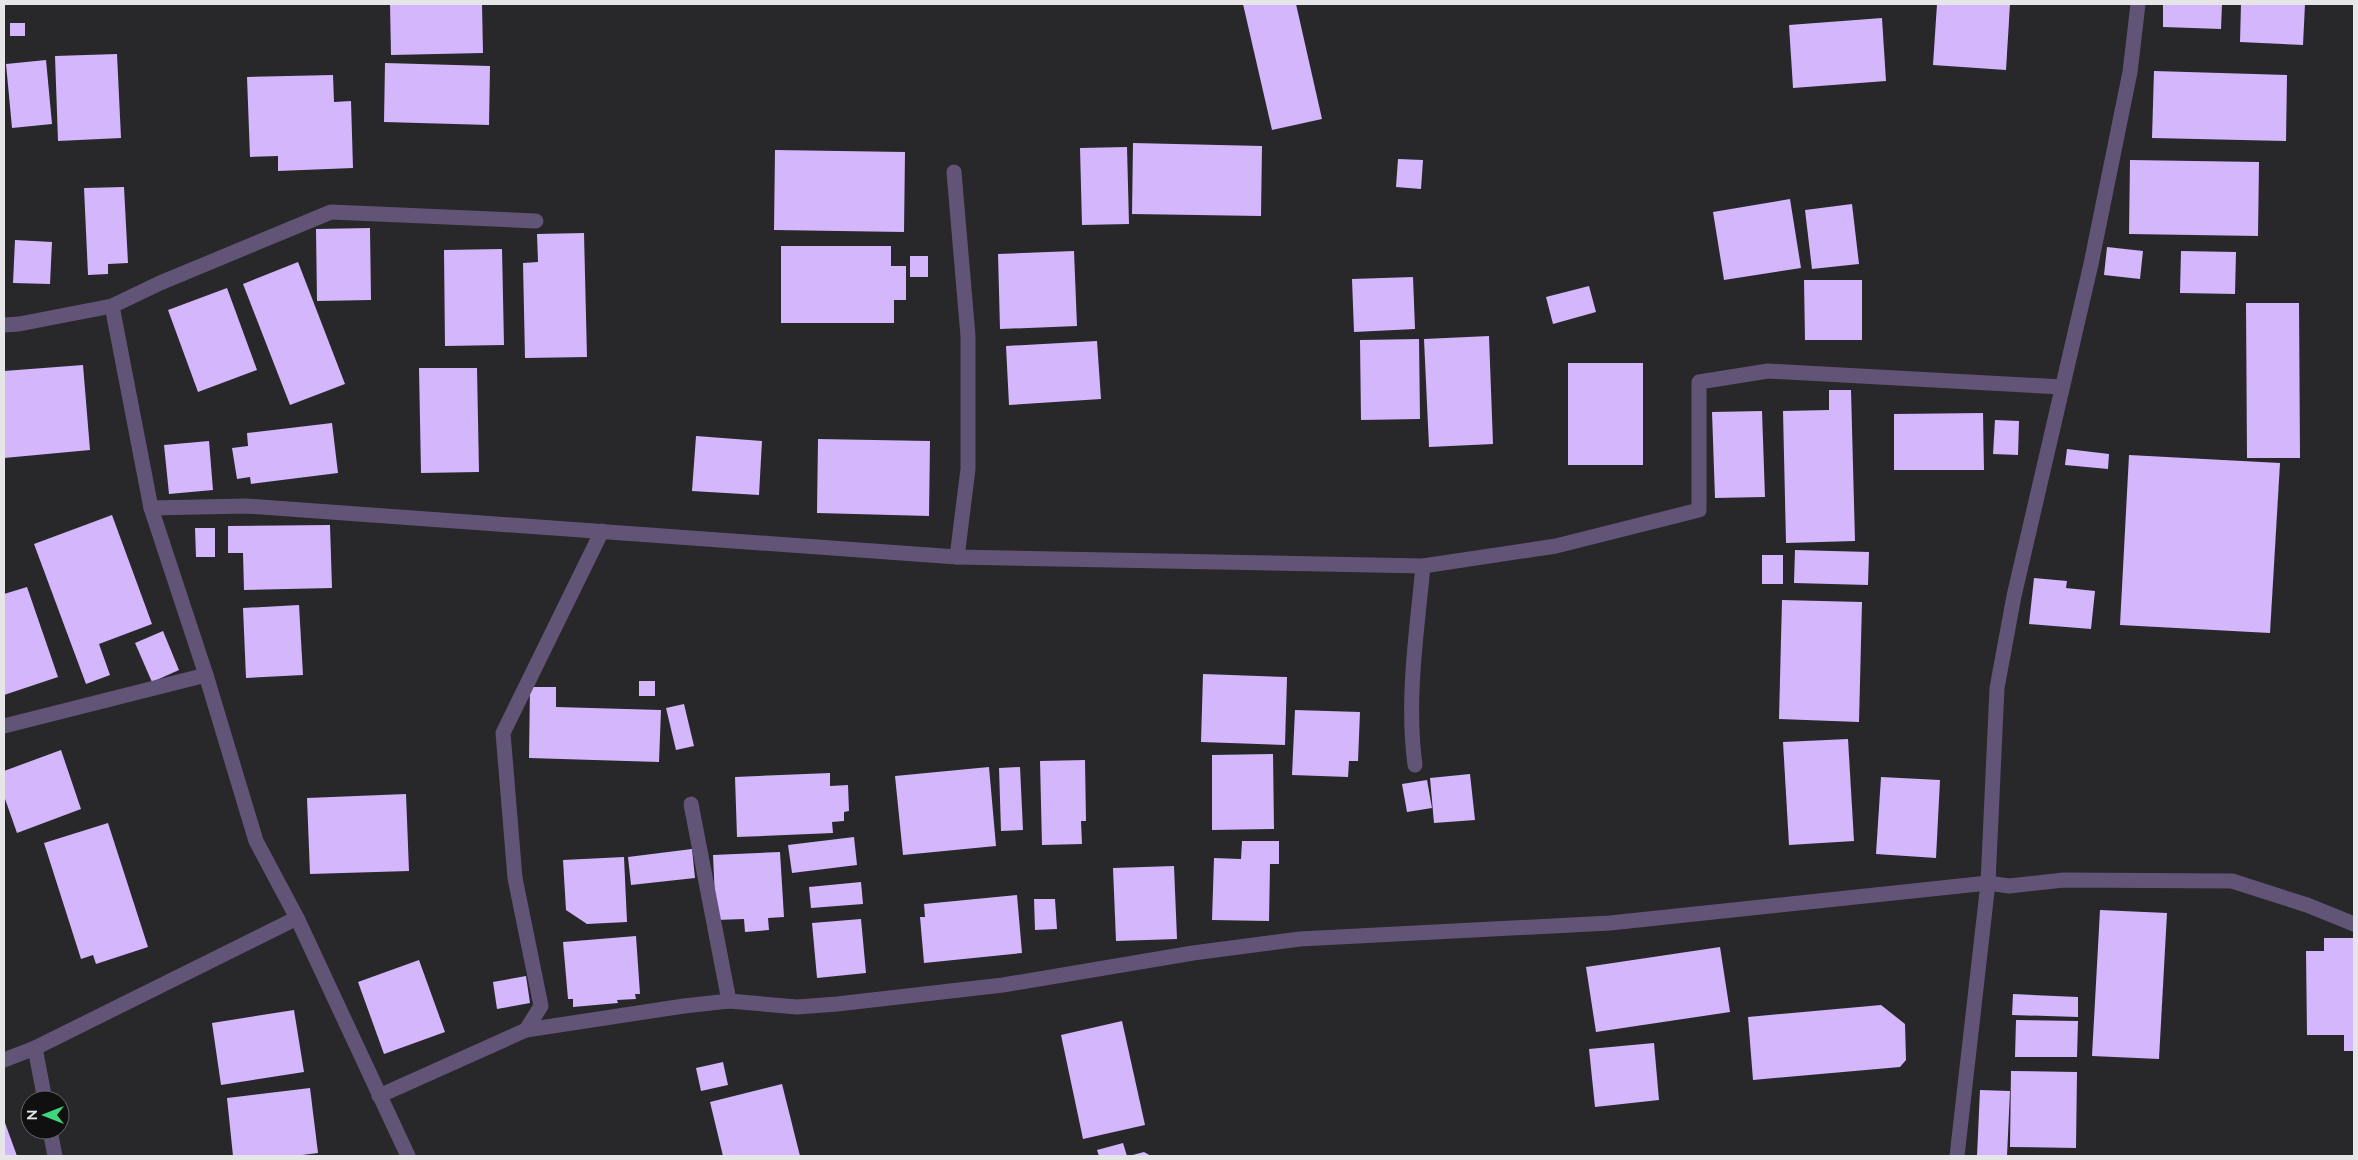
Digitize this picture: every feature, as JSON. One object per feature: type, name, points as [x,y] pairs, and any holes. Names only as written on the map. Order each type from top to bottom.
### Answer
[{"type":"street","points":[[1957,1156],[1988,883],[1997,688],[2014,596],[2091,264],[2128,82],[2138,4]]},
{"type":"street","points":[[954,172],[968,336],[968,468],[958,557]]},
{"type":"street","points":[[4,324],[19,324],[112,306],[160,283],[331,212],[536,221]]},
{"type":"street","points":[[112,306],[151,508],[206,675],[256,841],[297,918],[408,1156]]},
{"type":"street","points":[[151,508],[246,506],[958,557],[1423,566],[1556,546],[1699,510],[1699,382],[1768,371],[2062,387]]},
{"type":"street","points":[[526,1030],[541,1006],[515,878],[503,733],[602,531]]},
{"type":"street","points":[[1416,765],[1412,745],[1412,681],[1423,566]]},
{"type":"street","points":[[4,726],[206,675]]},
{"type":"street","points":[[691,804],[729,1001]]},
{"type":"street","points":[[379,1096],[526,1030],[729,1001],[797,1007],[1004,985],[1193,953],[1300,939],[1610,923],[1988,883],[2009,886],[2064,880],[2232,881],[2307,905],[2354,924]]},
{"type":"street","points":[[4,1060],[35,1048],[297,918]]},
{"type":"street","points":[[35,1048],[43,1090]]},
{"type":"street","points":[[52,1140],[55,1156]]},
{"type":"building","points":[[390,4],[482,4],[483,53],[391,55]]},
{"type":"building","points":[[1243,4],[1296,4],[1322,119],[1272,130]]},
{"type":"building","points":[[1937,4],[2010,4],[2006,70],[1933,65]]},
{"type":"building","points":[[2163,4],[2222,4],[2221,29],[2163,27]]},
{"type":"building","points":[[2241,4],[2305,4],[2303,45],[2240,42]]},
{"type":"building","points":[[1882,18],[1886,81],[1793,88],[1789,25]]},
{"type":"building","points":[[10,23],[25,23],[25,36],[10,36]]},
{"type":"building","points":[[117,54],[121,138],[58,141],[55,56]]},
{"type":"building","points":[[46,60],[52,124],[12,128],[6,64]]},
{"type":"building","points":[[385,63],[490,66],[489,125],[384,122]]},
{"type":"building","points":[[2154,71],[2287,75],[2286,141],[2152,138]]},
{"type":"building","points":[[333,75],[334,102],[351,101],[353,168],[278,171],[278,156],[250,157],[247,77]]},
{"type":"building","points":[[1133,143],[1262,146],[1261,216],[1132,214]]},
{"type":"building","points":[[1127,147],[1129,224],[1082,225],[1080,148]]},
{"type":"building","points":[[775,150],[905,152],[904,232],[774,230]]},
{"type":"building","points":[[1398,159],[1423,160],[1421,189],[1396,187]]},
{"type":"building","points":[[2130,160],[2259,162],[2258,236],[2129,234]]},
{"type":"building","points":[[124,187],[128,263],[108,264],[108,274],[88,275],[84,188]]},
{"type":"building","points":[[1790,199],[1801,268],[1724,280],[1713,212]]},
{"type":"building","points":[[1852,204],[1859,264],[1812,269],[1805,210]]},
{"type":"building","points":[[370,228],[371,300],[317,301],[316,229]]},
{"type":"building","points":[[584,233],[587,357],[525,358],[523,263],[538,262],[537,234]]},
{"type":"building","points":[[15,240],[52,242],[50,284],[13,283]]},
{"type":"building","points":[[781,246],[891,246],[891,266],[906,266],[906,300],[894,300],[894,323],[781,323]]},
{"type":"building","points":[[2107,247],[2143,251],[2140,279],[2104,275]]},
{"type":"building","points":[[502,249],[504,345],[445,346],[444,250]]},
{"type":"building","points":[[1074,251],[1077,326],[1000,329],[998,254]]},
{"type":"building","points":[[2181,251],[2236,252],[2235,294],[2180,293]]},
{"type":"building","points":[[910,256],[928,256],[928,277],[910,277]]},
{"type":"building","points":[[298,262],[345,384],[290,405],[243,284]]},
{"type":"building","points":[[1413,277],[1415,329],[1354,332],[1352,279]]},
{"type":"building","points":[[1804,280],[1862,280],[1862,340],[1805,340]]},
{"type":"building","points":[[1589,286],[1596,312],[1553,324],[1546,297]]},
{"type":"building","points":[[227,288],[257,370],[198,392],[168,310]]},
{"type":"building","points":[[2246,303],[2299,303],[2300,458],[2247,458]]},
{"type":"building","points":[[1489,336],[1493,444],[1429,447],[1424,339]]},
{"type":"building","points":[[1419,339],[1420,419],[1361,420],[1360,340]]},
{"type":"building","points":[[1097,341],[1101,399],[1009,405],[1006,346]]},
{"type":"building","points":[[1568,363],[1643,363],[1643,465],[1568,465]]},
{"type":"building","points":[[83,365],[90,450],[4,458],[4,371]]},
{"type":"building","points":[[419,368],[477,368],[479,472],[421,473]]},
{"type":"building","points":[[1829,390],[1851,390],[1855,541],[1786,543],[1783,411],[1829,410]]},
{"type":"building","points":[[1762,411],[1765,497],[1715,498],[1712,412]]},
{"type":"building","points":[[1983,413],[1984,470],[1894,470],[1894,414]]},
{"type":"building","points":[[1995,420],[2019,421],[2018,455],[1993,454]]},
{"type":"building","points":[[332,423],[338,473],[251,484],[250,477],[237,479],[232,448],[248,446],[247,433]]},
{"type":"building","points":[[696,436],[762,441],[759,495],[692,491]]},
{"type":"building","points":[[818,439],[930,441],[929,516],[817,513]]},
{"type":"building","points":[[209,441],[213,490],[169,494],[164,445]]},
{"type":"building","points":[[2067,449],[2109,454],[2108,469],[2065,465]]},
{"type":"building","points":[[2129,455],[2280,463],[2270,633],[2120,625]]},
{"type":"building","points":[[112,515],[152,624],[99,644],[110,675],[86,684],[34,544]]},
{"type":"building","points":[[330,525],[332,588],[244,590],[243,553],[228,553],[228,526]]},
{"type":"building","points":[[195,528],[215,528],[215,557],[196,557]]},
{"type":"building","points":[[1795,550],[1869,552],[1868,585],[1794,583]]},
{"type":"building","points":[[1762,555],[1783,555],[1783,584],[1762,584]]},
{"type":"building","points":[[2034,578],[2067,581],[2066,588],[2095,591],[2091,629],[2029,624]]},
{"type":"building","points":[[27,587],[58,677],[4,695],[4,594]]},
{"type":"building","points":[[1782,600],[1862,602],[1859,722],[1779,719]]},
{"type":"building","points":[[299,605],[303,675],[246,678],[243,608]]},
{"type":"building","points":[[163,631],[179,670],[152,682],[135,643]]},
{"type":"building","points":[[1203,674],[1287,677],[1285,745],[1201,742]]},
{"type":"building","points":[[639,681],[655,681],[655,696],[639,696]]},
{"type":"building","points":[[530,687],[556,687],[556,707],[661,710],[659,762],[529,758]]},
{"type":"building","points":[[684,704],[694,746],[676,750],[666,708]]},
{"type":"building","points":[[1295,710],[1360,712],[1358,761],[1349,761],[1348,777],[1292,775]]},
{"type":"building","points":[[1848,739],[1854,841],[1789,845],[1783,742]]},
{"type":"building","points":[[61,750],[81,809],[17,833],[4,796],[4,771]]},
{"type":"building","points":[[1273,754],[1274,829],[1212,830],[1212,755]]},
{"type":"building","points":[[1085,760],[1086,821],[1081,821],[1082,844],[1042,845],[1040,761]]},
{"type":"building","points":[[989,767],[996,846],[903,855],[895,776]]},
{"type":"building","points":[[1020,767],[1023,830],[1001,831],[999,768]]},
{"type":"building","points":[[830,773],[830,786],[848,785],[849,811],[844,812],[844,821],[832,822],[833,833],[737,837],[735,777]]},
{"type":"building","points":[[1470,774],[1475,820],[1434,823],[1430,778]]},
{"type":"building","points":[[1881,777],[1940,780],[1936,858],[1876,854]]},
{"type":"building","points":[[1427,780],[1432,808],[1407,812],[1402,784]]},
{"type":"building","points":[[406,794],[409,871],[310,874],[307,798]]},
{"type":"building","points":[[108,823],[148,947],[96,964],[93,955],[81,959],[44,843]]},
{"type":"building","points":[[854,837],[857,865],[792,873],[788,845]]},
{"type":"building","points":[[1242,841],[1279,841],[1279,864],[1270,864],[1269,921],[1212,920],[1214,858],[1241,859]]},
{"type":"building","points":[[692,849],[695,878],[631,885],[628,857]]},
{"type":"building","points":[[780,852],[784,917],[768,918],[769,930],[745,932],[744,919],[716,920],[713,855]]},
{"type":"building","points":[[624,857],[627,922],[587,924],[566,910],[563,860]]},
{"type":"building","points":[[1174,866],[1177,939],[1116,941],[1113,868]]},
{"type":"building","points":[[861,882],[863,904],[811,908],[809,887]]},
{"type":"building","points":[[1017,895],[1022,953],[924,963],[920,917],[925,917],[924,904]]},
{"type":"building","points":[[1034,899],[1055,899],[1057,929],[1035,930]]},
{"type":"building","points":[[2100,910],[2167,913],[2159,1059],[2092,1056]]},
{"type":"building","points":[[861,919],[866,973],[817,978],[812,923]]},
{"type":"building","points":[[636,936],[640,994],[635,994],[636,999],[617,1000],[618,1003],[573,1007],[573,999],[568,999],[563,942]]},
{"type":"building","points":[[2324,938],[2354,938],[2354,1051],[2344,1051],[2344,1035],[2307,1035],[2306,951],[2324,951]]},
{"type":"building","points":[[1720,947],[1730,1012],[1596,1032],[1586,967]]},
{"type":"building","points":[[419,960],[445,1032],[384,1054],[358,982]]},
{"type":"building","points":[[526,976],[530,1003],[497,1009],[493,982]]},
{"type":"building","points":[[2013,994],[2078,997],[2078,1017],[2012,1015]]},
{"type":"building","points":[[1881,1005],[1905,1024],[1906,1060],[1900,1067],[1753,1080],[1748,1017]]},
{"type":"building","points":[[294,1010],[304,1072],[221,1085],[212,1023]]},
{"type":"building","points":[[2016,1020],[2078,1021],[2077,1057],[2015,1057]]},
{"type":"building","points":[[1122,1021],[1145,1125],[1083,1139],[1061,1035]]},
{"type":"building","points":[[1654,1043],[1659,1100],[1595,1107],[1589,1049]]},
{"type":"building","points":[[723,1062],[728,1085],[701,1091],[696,1068]]},
{"type":"building","points":[[2011,1071],[2077,1072],[2076,1148],[2010,1147]]},
{"type":"building","points":[[782,1084],[800,1156],[723,1156],[710,1102]]},
{"type":"building","points":[[310,1088],[318,1153],[294,1156],[233,1156],[227,1098]]},
{"type":"building","points":[[1980,1090],[2010,1091],[2007,1156],[1977,1156]]},
{"type":"building","points":[[4,1120],[17,1156],[4,1156]]},
{"type":"building","points":[[1123,1143],[1127,1156],[1099,1156],[1097,1150]]},
{"type":"building","points":[[1144,1152],[1151,1156],[1129,1156]]}]
